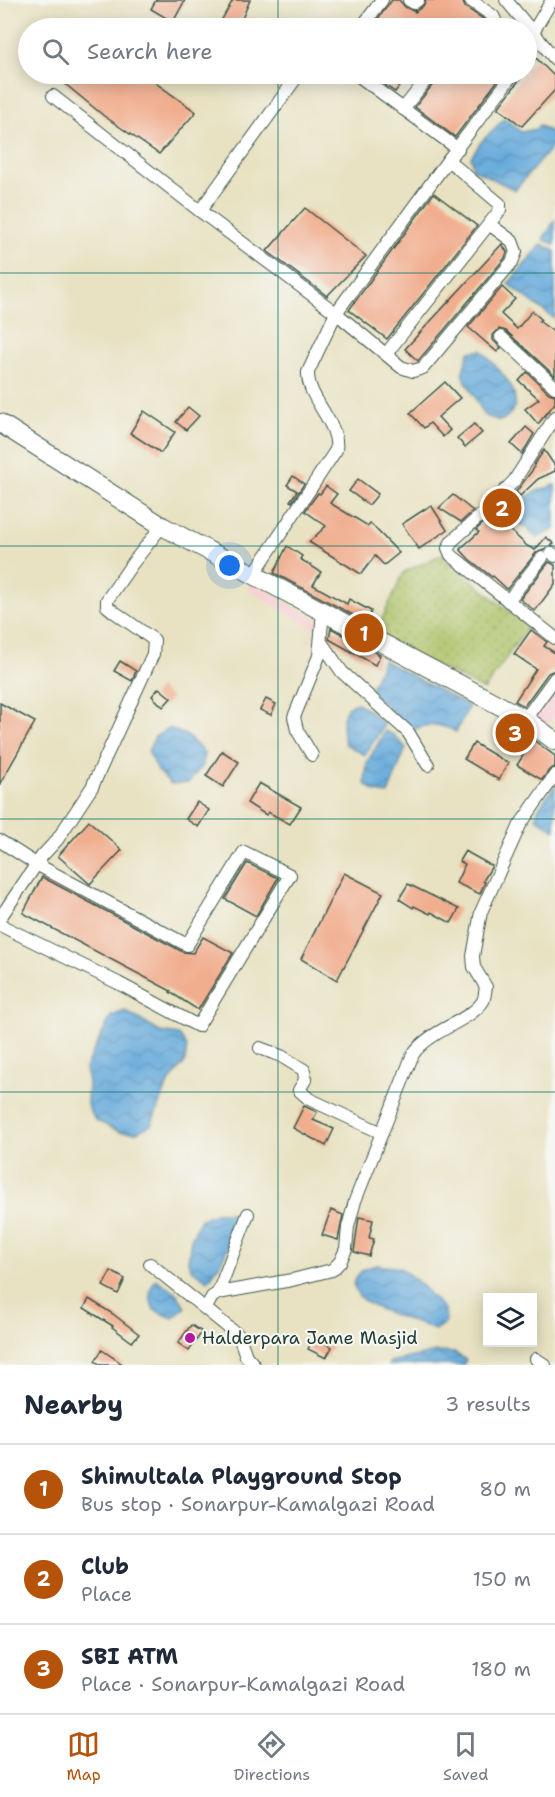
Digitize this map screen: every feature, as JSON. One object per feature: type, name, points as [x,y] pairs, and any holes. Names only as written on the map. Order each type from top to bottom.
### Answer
[{"type":"main road","points":[[0,423],[162,526],[525,719],[555,741]]},
{"type":"street","points":[[368,18],[382,0]]},
{"type":"street","points":[[408,0],[414,3],[418,0]]},
{"type":"street","points":[[470,0],[494,18]]},
{"type":"street","points":[[506,0],[521,18]]},
{"type":"street","points":[[537,33],[552,0]]},
{"type":"street","points":[[537,36],[555,59]]},
{"type":"street","points":[[200,211],[292,84]]},
{"type":"street","points":[[370,84],[458,148]]},
{"type":"street","points":[[404,109],[423,84]]},
{"type":"street","points":[[254,574],[336,450],[335,436],[308,382],[308,372],[336,313],[458,148],[502,84]]},
{"type":"street","points":[[53,96],[200,211],[336,313],[401,367],[413,371],[423,368],[512,262],[516,252],[512,241],[489,224]]},
{"type":"street","points":[[386,354],[500,210],[500,204],[448,160]]},
{"type":"street","points":[[501,337],[555,387]]},
{"type":"street","points":[[555,417],[514,481],[452,541],[448,548],[451,555],[555,638]]},
{"type":"street","points":[[0,918],[36,864],[57,840],[92,787],[153,654],[154,640],[107,606],[107,600],[162,526]]},
{"type":"street","points":[[508,601],[550,556]]},
{"type":"street","points":[[312,755],[297,730],[294,717],[319,656],[323,611]]},
{"type":"street","points":[[321,642],[342,672],[408,732],[428,765]]},
{"type":"street","points":[[525,719],[555,678]]},
{"type":"street","points":[[206,1308],[212,1297],[218,1293],[292,1280],[332,1270],[340,1262],[346,1249],[348,1227],[355,1201],[413,1054],[430,1036],[474,1010],[484,1000],[486,987],[474,967],[473,957],[481,912],[520,825],[555,776]]},
{"type":"street","points":[[0,842],[36,864],[187,945],[244,852],[290,875],[198,1026],[118,983],[0,925]]},
{"type":"street","points":[[260,1048],[281,1056],[304,1070],[305,1080],[299,1090],[309,1100],[382,1133]]},
{"type":"street","points":[[218,1293],[248,1214]]},
{"type":"street","points":[[150,1264],[239,1336],[246,1356],[254,1365]]},
{"type":"shaded area","points":[[250,582],[319,621],[315,629],[247,589]]},
{"type":"shaded area","points":[[551,691],[555,695],[555,716],[547,727],[534,717]]},
{"type":"green space","points":[[443,554],[451,564],[528,626],[484,690],[375,634],[404,572]]},
{"type":"water","points":[[505,118],[521,132],[536,129],[539,125],[555,135],[555,143],[515,190],[473,169],[471,157],[481,142]]},
{"type":"water","points":[[555,220],[555,245],[543,239]]},
{"type":"water","points":[[542,244],[555,251],[555,319],[508,284]]},
{"type":"water","points":[[481,350],[504,375],[514,395],[515,404],[510,413],[500,421],[485,416],[462,374],[469,352]]},
{"type":"water","points":[[555,485],[555,529],[537,538],[524,526],[512,522],[510,506],[539,490]]},
{"type":"water","points":[[383,660],[469,706],[456,732],[434,725],[412,731],[370,691]]},
{"type":"water","points":[[357,703],[370,711],[384,725],[365,755],[345,744],[343,733],[342,721],[348,706]]},
{"type":"water","points":[[169,728],[187,736],[204,752],[203,765],[188,783],[171,784],[158,771],[148,751],[155,737]]},
{"type":"water","points":[[385,731],[394,735],[406,748],[388,794],[376,792],[365,784],[367,763]]},
{"type":"water","points":[[555,785],[555,830],[536,818],[538,809]]},
{"type":"water","points":[[125,1011],[160,1032],[179,1035],[187,1046],[185,1062],[168,1084],[151,1125],[137,1132],[120,1132],[95,1120],[87,1105],[88,1083],[85,1068],[111,1016]]},
{"type":"water","points":[[215,1213],[234,1213],[234,1223],[227,1249],[219,1266],[208,1281],[192,1270],[188,1261],[191,1239],[201,1219]]},
{"type":"water","points":[[378,1265],[400,1268],[416,1280],[445,1310],[446,1322],[435,1330],[366,1302],[359,1296],[353,1284],[362,1270]]},
{"type":"water","points":[[156,1279],[176,1293],[186,1307],[173,1318],[154,1310],[150,1294]]},
{"type":"water","points":[[436,1352],[455,1353],[466,1360],[463,1365],[388,1365],[390,1362]]},
{"type":"building","points":[[156,0],[185,0],[175,18],[166,18],[151,9]]},
{"type":"building","points":[[233,0],[250,0],[242,18],[223,18]]},
{"type":"building","points":[[392,0],[399,0],[405,7],[415,12],[423,6],[426,0],[462,0],[465,7],[482,18],[378,18]]},
{"type":"building","points":[[537,59],[555,77],[555,90],[522,126],[498,108],[516,84],[537,84]]},
{"type":"building","points":[[65,84],[157,84],[196,112],[159,154],[104,116]]},
{"type":"building","points":[[383,84],[401,84],[395,92]]},
{"type":"building","points":[[433,84],[495,84],[455,137],[415,107]]},
{"type":"building","points":[[434,193],[477,226],[387,339],[349,310]]},
{"type":"building","points":[[305,208],[366,256],[327,296],[267,251]]},
{"type":"building","points":[[502,244],[507,252],[505,258],[418,361],[405,349]]},
{"type":"building","points":[[502,287],[515,299],[501,314],[517,329],[532,311],[541,319],[539,321],[555,333],[555,376],[506,331],[499,329],[493,335],[493,340],[501,348],[497,352],[468,327]]},
{"type":"building","points":[[527,372],[549,393],[555,395],[555,403],[538,424],[525,409],[539,399],[519,381]]},
{"type":"building","points":[[445,382],[460,398],[438,417],[450,430],[443,437],[430,423],[424,428],[410,413]]},
{"type":"building","points":[[188,407],[199,416],[186,430],[176,422]]},
{"type":"building","points":[[144,411],[175,432],[161,453],[130,433]]},
{"type":"building","points":[[474,424],[482,433],[465,447],[457,438]]},
{"type":"building","points":[[526,427],[534,434],[522,454],[511,444]]},
{"type":"building","points":[[544,450],[555,466],[555,471],[538,479],[520,496],[516,492]]},
{"type":"building","points":[[293,476],[304,484],[292,502],[290,501],[297,491],[287,485]]},
{"type":"building","points":[[358,479],[378,494],[369,505],[349,491]]},
{"type":"building","points":[[326,486],[337,494],[330,503],[368,526],[370,523],[399,553],[384,565],[375,556],[361,574],[309,542],[326,526],[305,511]]},
{"type":"building","points":[[453,495],[473,511],[461,522],[439,508]]},
{"type":"building","points":[[516,495],[504,520],[511,528],[510,530],[527,546],[535,550],[546,537],[554,544],[536,553],[507,589],[460,549],[479,532],[476,530],[505,502]]},
{"type":"building","points":[[431,505],[447,530],[419,549],[402,524]]},
{"type":"building","points":[[287,546],[302,556],[300,559],[321,572],[313,585],[347,604],[349,599],[371,611],[368,623],[274,573]]},
{"type":"building","points":[[549,562],[555,565],[555,584],[535,611],[520,599]]},
{"type":"building","points":[[331,628],[380,655],[375,665],[329,639]]},
{"type":"building","points":[[531,630],[547,642],[544,646],[555,653],[555,670],[548,673],[524,706],[515,701],[536,669],[514,654]]},
{"type":"building","points":[[120,661],[136,671],[132,681],[114,671]]},
{"type":"building","points":[[159,688],[171,698],[163,707],[152,696]]},
{"type":"building","points":[[266,699],[276,704],[271,715],[260,710]]},
{"type":"building","points":[[0,703],[35,722],[0,784]]},
{"type":"building","points":[[514,726],[555,756],[555,767],[549,770],[542,780],[517,765],[528,748],[509,735]]},
{"type":"building","points":[[474,743],[508,763],[499,780],[464,759]]},
{"type":"building","points":[[222,751],[239,762],[223,787],[206,776]]},
{"type":"building","points":[[259,783],[301,807],[290,824],[268,812],[266,815],[247,803]]},
{"type":"building","points":[[197,802],[209,810],[198,827],[186,819]]},
{"type":"building","points":[[89,821],[122,850],[90,884],[58,856]]},
{"type":"building","points":[[465,851],[492,866],[483,881],[485,882],[480,894],[456,883],[465,864],[459,861]]},
{"type":"building","points":[[247,863],[278,878],[256,916],[225,899]]},
{"type":"building","points":[[344,873],[383,893],[337,980],[301,959]]},
{"type":"building","points":[[42,877],[183,952],[193,953],[203,937],[233,953],[198,1010],[171,991],[23,913]]},
{"type":"building","points":[[408,884],[459,909],[451,923],[431,912],[430,914],[414,906],[413,908],[399,899]]},
{"type":"building","points":[[304,1106],[317,1112],[313,1120],[334,1129],[326,1146],[293,1128]]},
{"type":"building","points":[[331,1210],[343,1215],[338,1240],[322,1235]]},
{"type":"building","points":[[359,1217],[373,1220],[369,1238],[374,1239],[369,1256],[354,1252]]},
{"type":"building","points":[[111,1271],[125,1279],[118,1294],[103,1286]]},
{"type":"building","points":[[89,1299],[139,1334],[132,1342],[113,1326],[84,1308]]},
{"type":"building","name":"Halderpara Jame Masjid","points":[[191,1325],[202,1332],[189,1351],[178,1343]]},
{"type":"building","points":[[314,1337],[332,1347],[326,1358],[308,1349]]},
{"type":"building","points":[[102,1350],[124,1365],[101,1365],[95,1361]]},
{"type":"place","name":"Club","points":[[502,508]]},
{"type":"place","name":"Shimultala Playground Stop","points":[[364,633]]},
{"type":"place","name":"SBI ATM","points":[[515,733]]},
{"type":"place","name":"Halderpara Jame Masjid","points":[[190,1338]]}]
